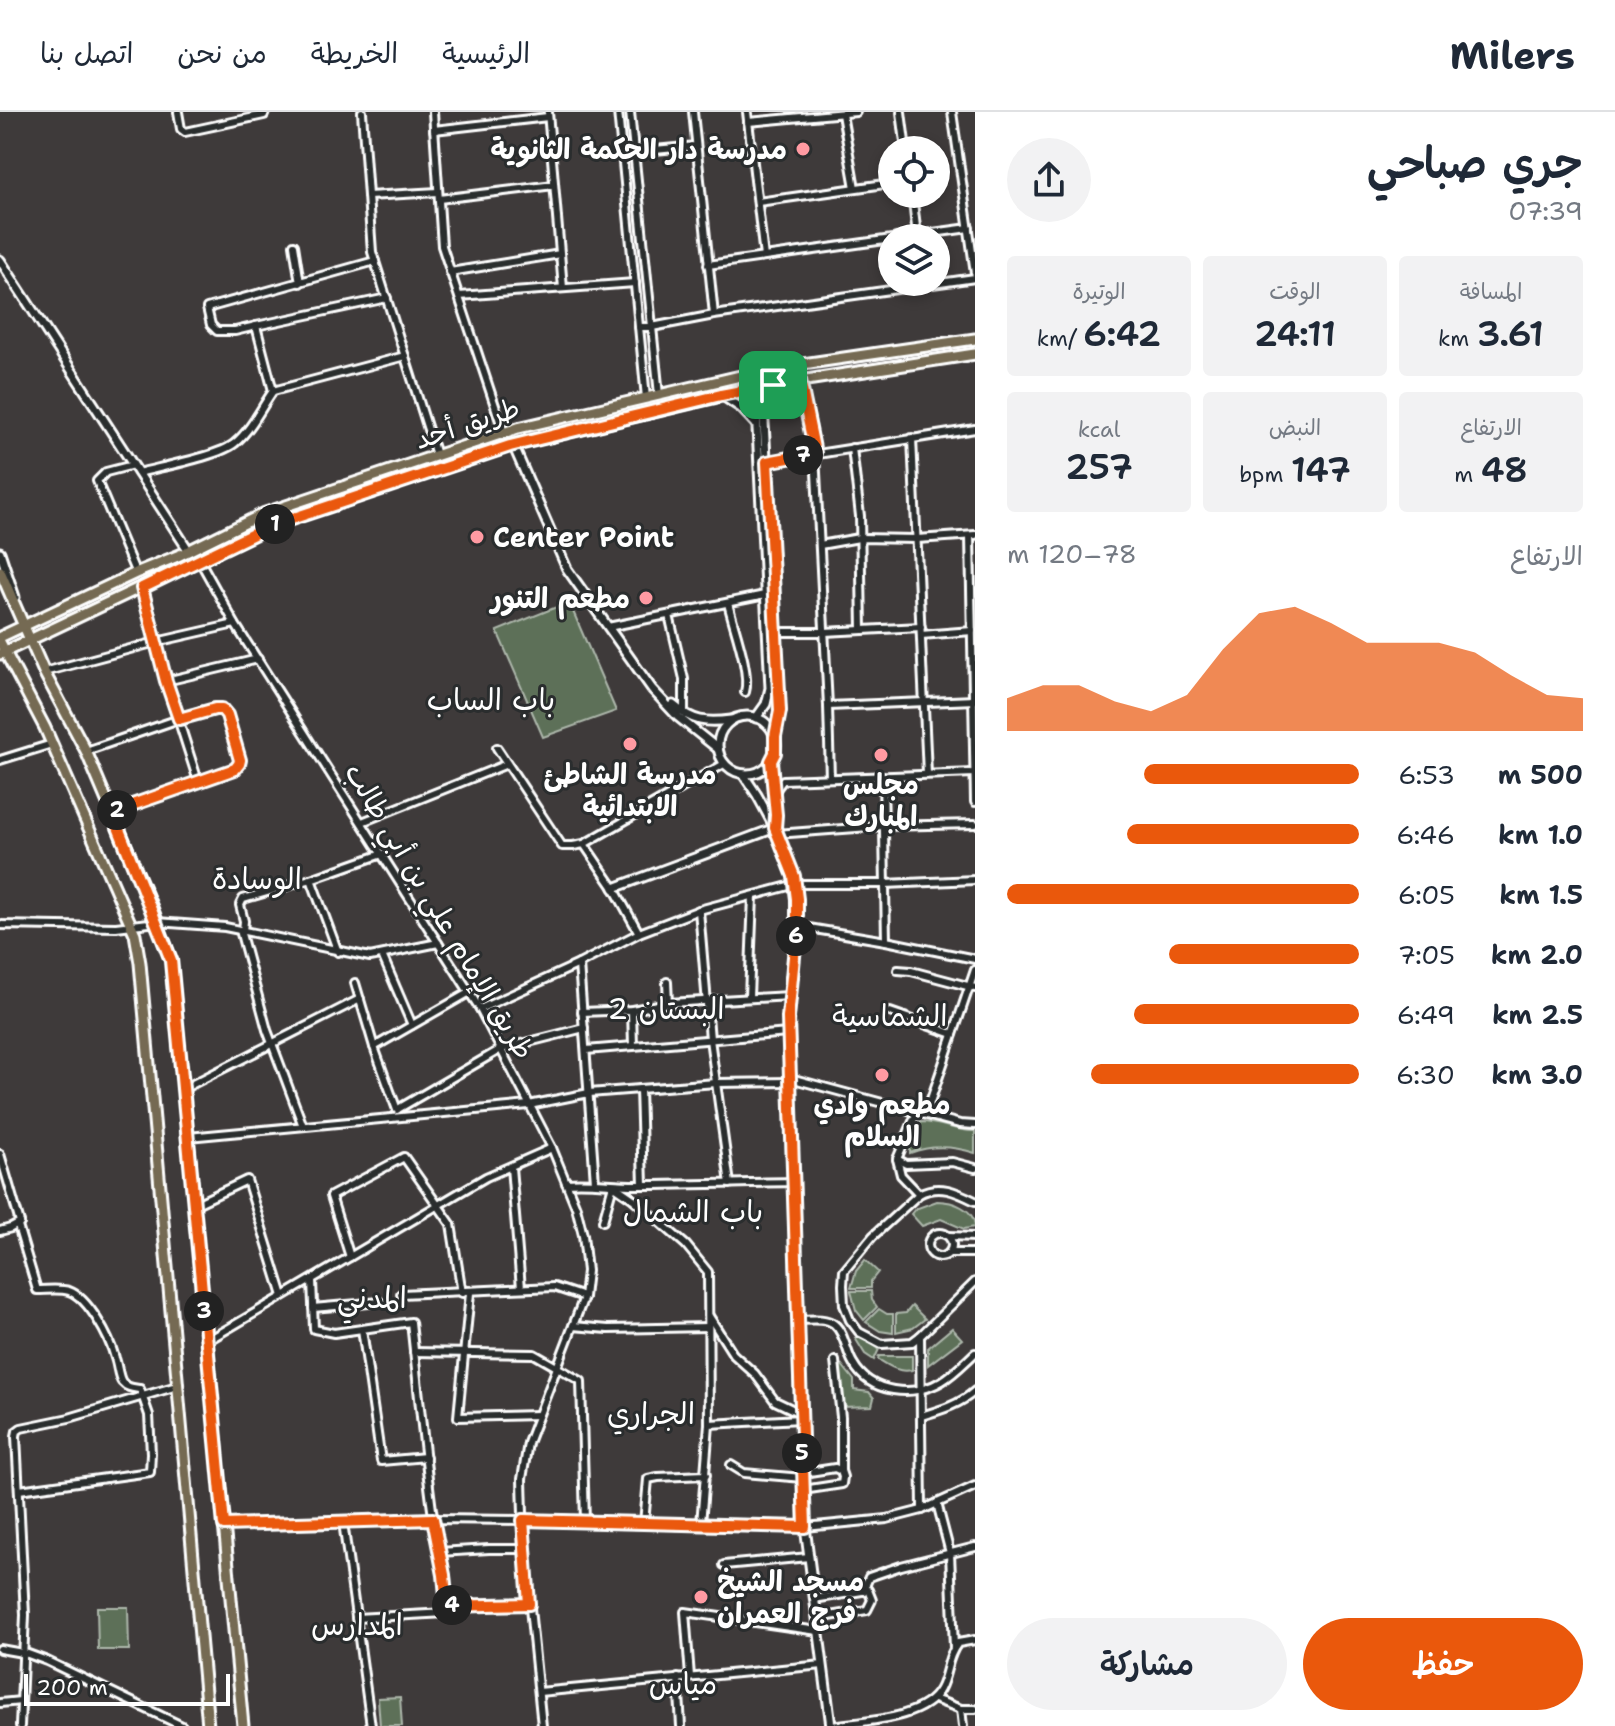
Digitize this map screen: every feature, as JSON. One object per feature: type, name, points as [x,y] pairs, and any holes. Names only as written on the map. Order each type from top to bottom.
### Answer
[{"type":"main road","name":"طريق أحد","points":[[0,640],[25,625],[265,513],[504,433],[564,416],[775,368],[975,339]]},
{"type":"main road","name":"طريق أحد","points":[[2,653],[270,526],[513,445],[758,387],[975,354]]},
{"type":"main road","points":[[0,571],[44,672],[86,751],[171,960],[243,1726]]},
{"type":"main road","points":[[0,640],[2,653],[52,744],[135,934],[208,1726]]},
{"type":"street","points":[[178,112],[183,132],[264,115],[265,112]]},
{"type":"street","points":[[362,112],[372,252],[436,455]]},
{"type":"street","points":[[433,112],[442,246],[504,433]]},
{"type":"street","points":[[618,112],[646,398]]},
{"type":"street","points":[[630,112],[659,395]]},
{"type":"street","points":[[693,112],[714,315]]},
{"type":"street","points":[[747,112],[764,257]]},
{"type":"street","points":[[748,122],[856,112]]},
{"type":"street","points":[[901,112],[904,136]]},
{"type":"street","points":[[639,327],[975,275],[952,112]]},
{"type":"street","points":[[434,130],[548,114],[563,288]]},
{"type":"street","points":[[842,114],[855,188]]},
{"type":"street","points":[[634,152],[696,146]]},
{"type":"street","points":[[368,196],[438,195],[554,185]]},
{"type":"street","points":[[758,202],[878,185]]},
{"type":"street","points":[[950,231],[969,228]]},
{"type":"street","points":[[708,265],[878,240]]},
{"type":"street","points":[[294,245],[300,283]]},
{"type":"street","points":[[450,272],[560,254]]},
{"type":"street","points":[[0,260],[189,551]]},
{"type":"street","points":[[375,261],[207,308],[211,325],[217,331],[235,331],[387,298]]},
{"type":"street","points":[[459,296],[635,283]]},
{"type":"street","points":[[256,326],[273,391]]},
{"type":"street","points":[[138,473],[217,452],[234,444],[249,428],[273,391],[405,356]]},
{"type":"street","points":[[800,380],[815,453],[830,778]]},
{"type":"street","points":[[756,718],[766,704],[770,688],[757,425],[758,387]]},
{"type":"street","points":[[734,720],[723,729],[719,740],[718,749],[724,764],[743,774],[759,772],[775,753],[780,711],[767,462],[758,387]]},
{"type":"street","points":[[721,395],[741,408],[757,425]]},
{"type":"street","points":[[767,462],[975,429]]},
{"type":"street","points":[[912,438],[927,774]]},
{"type":"street","points":[[513,445],[567,569],[652,689],[678,717],[718,749]]},
{"type":"street","points":[[852,448],[860,516],[862,630]]},
{"type":"street","points":[[133,465],[106,472],[97,481],[134,569],[138,572]]},
{"type":"street","points":[[820,545],[859,538],[972,536],[975,802]]},
{"type":"street","points":[[0,552],[25,625]]},
{"type":"street","name":"طريق الإمام علي بن أبي طالب","points":[[200,561],[235,624],[480,1009],[552,1148],[576,1207],[587,1271],[584,1297],[528,1443],[522,1479],[524,1549],[542,1726]]},
{"type":"street","points":[[142,588],[166,681],[198,781]]},
{"type":"street","points":[[608,627],[765,595]]},
{"type":"street","points":[[728,603],[744,663],[748,684],[745,692]]},
{"type":"street","points":[[669,615],[684,679],[684,714]]},
{"type":"street","points":[[44,672],[235,624]]},
{"type":"street","points":[[775,632],[972,631]]},
{"type":"street","points":[[166,681],[258,659]]},
{"type":"street","points":[[652,689],[688,717],[711,722],[745,716],[756,718],[767,724],[775,737]]},
{"type":"street","points":[[828,706],[974,700]]},
{"type":"street","points":[[86,751],[215,709],[222,709],[227,715],[240,760],[235,769],[112,812]]},
{"type":"street","points":[[0,760],[52,744]]},
{"type":"street","points":[[497,748],[562,846],[584,844],[724,764]]},
{"type":"street","points":[[771,761],[776,831]]},
{"type":"street","points":[[362,822],[507,764]]},
{"type":"street","points":[[773,793],[783,780],[975,773]]},
{"type":"street","points":[[743,774],[776,831],[796,884],[797,926],[788,1033],[803,1490],[831,1726],[897,1716],[926,1705],[942,1687],[954,1648],[950,1553],[937,1503]]},
{"type":"street","points":[[883,776],[886,941]]},
{"type":"street","points":[[614,888],[776,831],[975,824]]},
{"type":"street","points":[[584,844],[639,933]]},
{"type":"street","points":[[303,1126],[272,1045],[242,931],[241,901],[382,854]]},
{"type":"street","points":[[311,879],[338,952]]},
{"type":"street","points":[[480,1009],[639,933],[699,910],[796,884],[975,880]]},
{"type":"street","points":[[749,997],[753,896]]},
{"type":"street","points":[[699,910],[710,1039],[730,1184]]},
{"type":"street","points":[[0,925],[132,926],[157,922],[225,927],[370,957],[438,943]]},
{"type":"street","points":[[797,926],[975,959]]},
{"type":"street","points":[[382,955],[412,1025]]},
{"type":"street","points":[[579,964],[595,1182]]},
{"type":"street","points":[[898,970],[972,988]]},
{"type":"street","points":[[926,1114],[972,988],[975,970]]},
{"type":"street","points":[[667,982],[668,1003]]},
{"type":"street","points":[[355,983],[374,1047],[398,1109],[395,1118]]},
{"type":"street","points":[[374,1047],[470,992]]},
{"type":"street","points":[[582,1012],[790,996]]},
{"type":"street","points":[[183,1089],[360,999]]},
{"type":"street","points":[[632,1010],[633,1046]]},
{"type":"street","points":[[890,1012],[953,1034]]},
{"type":"street","points":[[398,1109],[501,1049],[584,1028]]},
{"type":"street","points":[[586,1050],[788,1033]]},
{"type":"street","points":[[188,1137],[529,1105],[589,1093],[790,1080],[960,1124],[975,1125]]},
{"type":"street","points":[[640,1089],[643,1185]]},
{"type":"street","points":[[917,1112],[897,1159],[901,1175],[919,1194]]},
{"type":"street","points":[[207,1341],[486,1177],[552,1148]]},
{"type":"street","points":[[0,1154],[37,1290],[69,1291],[80,1298],[108,1338],[120,1380],[127,1386],[140,1389],[149,1415],[150,1472],[19,1490]]},
{"type":"street","points":[[350,1257],[331,1196],[404,1157],[451,1224],[462,1293]]},
{"type":"street","points":[[897,1159],[906,1164],[952,1162],[975,1168]]},
{"type":"street","points":[[511,1167],[521,1288]]},
{"type":"street","points":[[194,1205],[247,1180],[283,1296]]},
{"type":"street","points":[[566,1183],[793,1182]]},
{"type":"street","points":[[603,1221],[613,1185]]},
{"type":"street","points":[[613,1185],[686,1245],[708,1272],[709,1424],[701,1524]]},
{"type":"street","points":[[975,1201],[943,1189],[919,1194],[873,1236],[844,1271],[844,1305],[859,1332],[882,1344],[912,1342],[975,1282]]},
{"type":"street","points":[[0,1231],[20,1223]]},
{"type":"street","points":[[949,1236],[953,1246],[949,1253],[937,1257],[930,1253],[929,1241],[935,1234],[975,1237]]},
{"type":"street","points":[[949,1253],[975,1253]]},
{"type":"street","points":[[312,1280],[314,1329],[334,1333],[411,1322],[433,1519],[444,1575],[447,1611],[442,1615],[356,1618]]},
{"type":"street","points":[[401,1294],[554,1287],[584,1297]]},
{"type":"street","points":[[470,1293],[458,1417],[538,1415]]},
{"type":"street","points":[[313,1308],[380,1302]]},
{"type":"street","points":[[708,1315],[733,1354],[755,1374],[775,1401],[801,1416]]},
{"type":"street","points":[[798,1320],[833,1323],[855,1367],[864,1377],[891,1390],[921,1390],[941,1381],[975,1353]]},
{"type":"street","points":[[573,1326],[608,1329],[708,1327]]},
{"type":"street","points":[[362,1329],[381,1461],[426,1457]]},
{"type":"street","points":[[920,1336],[922,1510]]},
{"type":"street","points":[[414,1352],[534,1354],[581,1381],[585,1521]]},
{"type":"street","points":[[803,1490],[842,1484],[841,1417],[835,1361]]},
{"type":"street","points":[[20,1726],[25,1615],[17,1431],[177,1386]]},
{"type":"street","points":[[921,1416],[948,1408],[975,1391]]},
{"type":"street","points":[[709,1424],[801,1416]]},
{"type":"street","points":[[731,1465],[744,1473],[803,1476],[835,1468],[841,1471]]},
{"type":"street","points":[[644,1523],[648,1479],[706,1475]]},
{"type":"street","points":[[224,1525],[433,1519],[805,1527],[887,1519],[922,1510],[975,1486]]},
{"type":"street","points":[[343,1522],[371,1726]]},
{"type":"street","points":[[863,1591],[869,1577],[975,1547]]},
{"type":"street","points":[[439,1552],[524,1549]]},
{"type":"street","points":[[724,1565],[809,1557]]},
{"type":"street","points":[[814,1599],[868,1590],[872,1600],[867,1610],[817,1618]]},
{"type":"street","points":[[447,1606],[529,1604]]},
{"type":"street","points":[[690,1677],[685,1612],[818,1631]]},
{"type":"street","points":[[954,1648],[958,1643],[975,1640]]},
{"type":"street","points":[[0,1649],[47,1661],[182,1726]]},
{"type":"street","points":[[539,1692],[823,1665]]},
{"type":"street","points":[[678,1678],[681,1726]]},
{"type":"street","points":[[934,1699],[961,1709],[975,1709]]},
{"type":"street","points":[[0,1703],[21,1701]]},
{"type":"street","points":[[961,1709],[963,1726]]},
{"type":"green space","points":[[569,602],[616,711],[543,737],[497,631]]},
{"type":"green space","points":[[921,1122],[975,1131],[975,1153],[942,1147],[910,1153],[910,1142]]},
{"type":"green space","points":[[937,1201],[962,1207],[971,1215],[975,1227],[964,1229],[941,1219],[922,1226],[911,1214],[915,1209]]},
{"type":"green space","points":[[865,1260],[878,1272],[871,1281],[871,1288],[851,1288],[856,1271]]},
{"type":"green space","points":[[851,1291],[871,1291],[877,1307],[864,1320],[856,1310]]},
{"type":"green space","points":[[912,1306],[925,1319],[913,1328],[896,1332],[896,1314],[906,1313]]},
{"type":"green space","points":[[879,1309],[893,1314],[893,1333],[880,1331],[866,1322]]},
{"type":"green space","points":[[952,1328],[962,1339],[928,1365],[928,1348]]},
{"type":"green space","points":[[859,1336],[879,1349],[874,1360],[865,1354],[855,1338]]},
{"type":"green space","points":[[879,1356],[912,1356],[912,1370],[894,1368],[878,1359]]},
{"type":"green space","points":[[842,1365],[854,1380],[854,1390],[869,1392],[874,1398],[872,1406],[842,1407],[837,1369]]},
{"type":"green space","points":[[97,1607],[128,1607],[129,1650],[98,1650]]},
{"type":"green space","points":[[400,1697],[402,1726],[380,1726],[378,1698]]},
{"type":"place","name":"مدرسة دار الحكمة الثانوية","points":[[803,149]]},
{"type":"place","name":"Center Point","points":[[477,537]]},
{"type":"place","name":"مطعم التنور","points":[[646,598]]},
{"type":"place","name":"مدرسة الشاطئ الابتدائية","points":[[630,744]]},
{"type":"place","name":"مجلس المبارك","points":[[881,755]]},
{"type":"place","name":"مطعم وادي السلام","points":[[882,1075]]},
{"type":"place","name":"مسجد الشيخ فرج العمران","points":[[701,1597]]},
{"type":"district","name":"باب الساب","points":[[491,699]]},
{"type":"district","name":"الوسادة","points":[[257,878]]},
{"type":"district","name":"البستان 2","points":[[666,1008]]},
{"type":"district","name":"الشماسية","points":[[890,1015]]},
{"type":"district","name":"باب الشمال","points":[[693,1211]]},
{"type":"district","name":"المدني","points":[[372,1297]]},
{"type":"district","name":"الجراري","points":[[651,1413]]},
{"type":"district","name":"المدارس","points":[[357,1624]]},
{"type":"district","name":"مياس","points":[[683,1683]]},
{"type":"route","points":[[800,380],[815,453],[767,462],[780,711],[775,753],[771,761],[775,828],[794,876],[797,899],[788,1018],[805,1527],[523,1520],[529,1604],[447,1606],[433,1519],[224,1525],[171,960],[112,812],[235,769],[240,760],[227,715],[222,709],[179,719],[142,588],[270,526],[510,446],[773,385],[800,380]]}]
